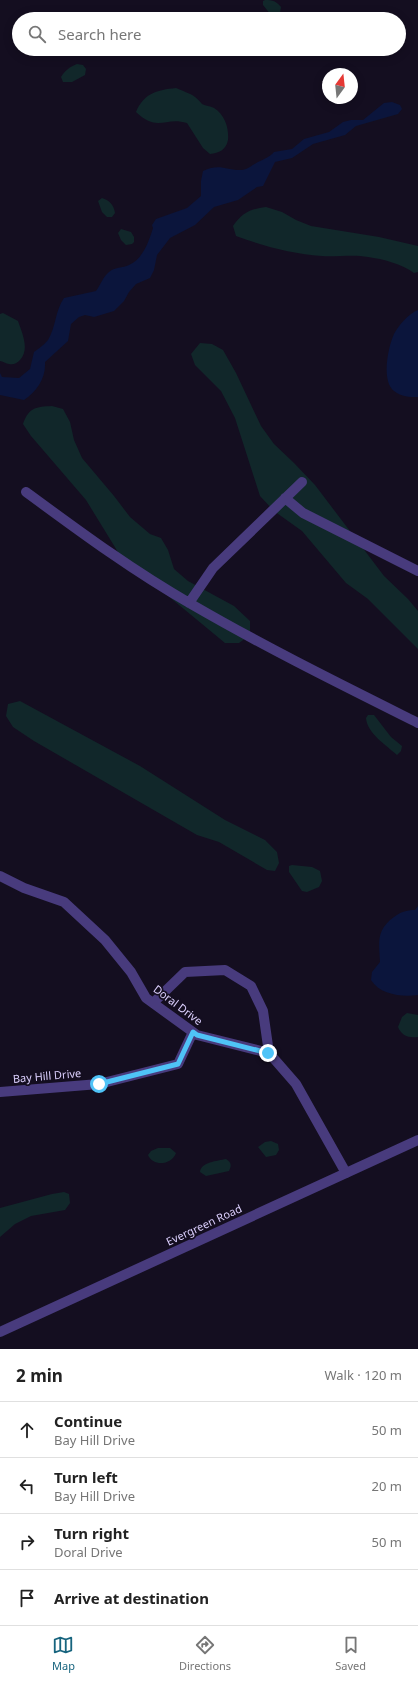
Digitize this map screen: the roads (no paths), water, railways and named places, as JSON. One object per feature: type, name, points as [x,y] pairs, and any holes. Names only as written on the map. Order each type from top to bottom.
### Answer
[{"type":"street","points":[[189,603],[213,568],[302,482]]},
{"type":"street","points":[[26,492],[95,543],[189,603],[260,643],[418,723]]},
{"type":"street","points":[[285,498],[303,513],[418,571]]},
{"type":"street","name":"Doral Drive","points":[[0,876],[24,888],[64,902],[105,940],[131,972],[146,998],[197,1035],[268,1053]]},
{"type":"street","points":[[153,1003],[185,972],[225,970],[251,986],[263,1011],[268,1053],[296,1084],[346,1172]]},
{"type":"street","name":"Bay Hill Drive","points":[[0,1091],[99,1084],[178,1064],[193,1032]]},
{"type":"street","name":"Evergreen Road","points":[[0,1332],[418,1140]]},
{"type":"water","points":[[392,102],[400,105],[402,109],[398,114],[356,126],[345,135],[313,144],[292,158],[275,162],[263,186],[257,187],[238,200],[214,207],[195,225],[170,238],[157,255],[154,270],[150,278],[136,284],[124,301],[114,311],[94,317],[85,315],[79,317],[71,324],[68,341],[45,362],[42,379],[33,393],[24,400],[0,395],[0,373],[2,377],[19,378],[30,369],[34,352],[48,340],[51,335],[59,308],[64,298],[96,291],[105,276],[111,270],[129,265],[138,259],[147,244],[153,228],[152,225],[156,219],[187,208],[201,196],[203,171],[214,167],[236,170],[246,169],[269,157],[274,152],[292,149],[304,139],[329,132],[343,122],[363,120],[384,103]]},
{"type":"water","points":[[418,310],[418,397],[409,397],[397,393],[390,386],[387,364],[392,340],[398,327],[411,314]]},
{"type":"water","points":[[418,906],[418,995],[405,996],[386,992],[375,985],[371,980],[372,972],[380,962],[379,942],[381,932],[388,922],[394,917],[409,910],[415,910]]}]
